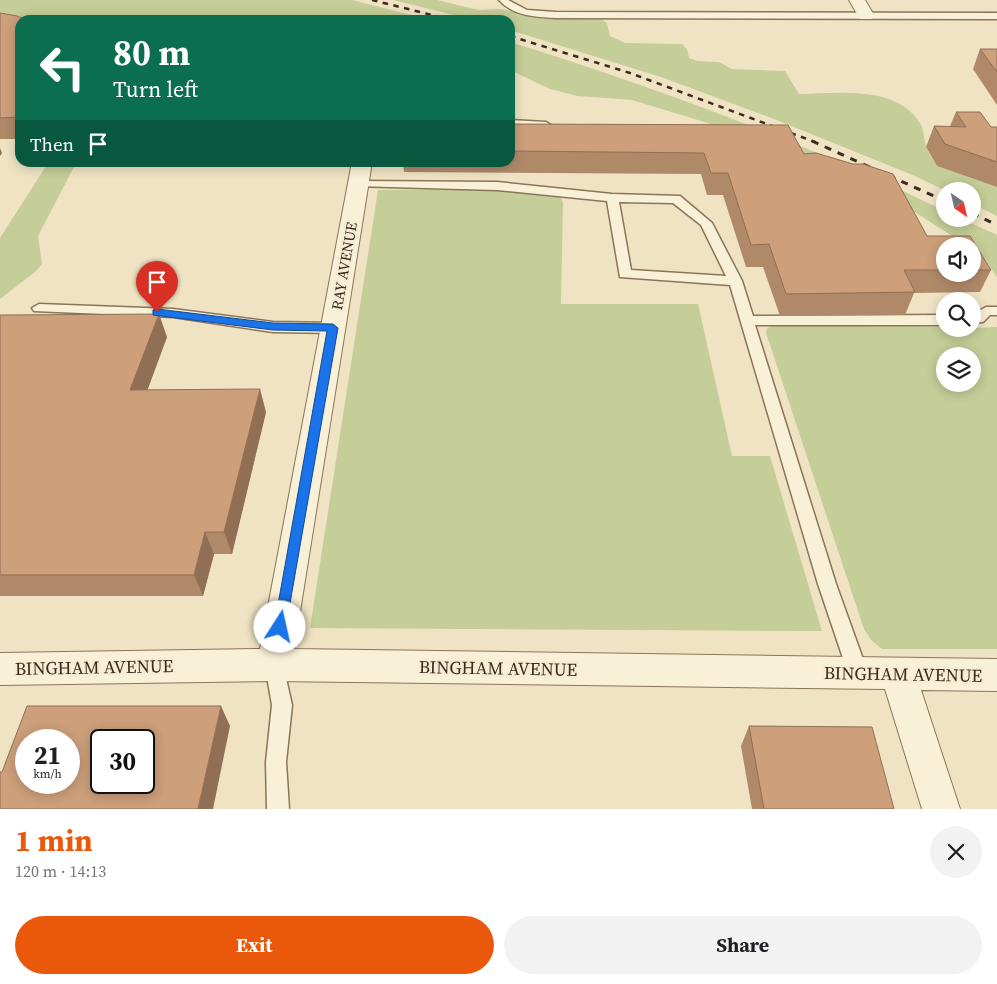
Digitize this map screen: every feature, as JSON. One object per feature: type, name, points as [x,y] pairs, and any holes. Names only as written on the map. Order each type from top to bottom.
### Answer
[{"type":"street","points":[[857,0],[866,15]]},
{"type":"street","name":"RAY AVENUE","points":[[274,665],[360,173]]},
{"type":"street","name":"BINGHAM AVENUE","points":[[0,669],[274,665],[997,675]]},
{"type":"street","points":[[898,674],[941,809]]},
{"type":"lane","points":[[503,0],[508,6],[518,10],[556,15],[997,16]]},
{"type":"lane","points":[[515,123],[560,126]]},
{"type":"lane","points":[[360,173],[612,198],[676,199],[706,223],[735,281],[827,584],[858,673]]},
{"type":"lane","points":[[612,198],[625,274],[735,281]]},
{"type":"lane","points":[[39,308],[173,313],[273,327],[333,328]]},
{"type":"lane","points":[[981,316],[986,311],[997,310]]},
{"type":"lane","points":[[748,321],[936,320]]},
{"type":"lane","points":[[274,665],[282,704],[276,762],[278,809]]},
{"type":"green space","points":[[0,0],[352,0],[411,15],[15,15],[15,22],[0,30]]},
{"type":"green space","points":[[393,0],[437,0],[478,10],[500,9],[544,17],[599,18],[607,23],[610,36],[625,43],[682,44],[687,49],[689,58],[697,61],[719,62],[732,69],[785,71],[799,94],[866,94],[897,102],[910,111],[920,123],[927,149],[937,166],[997,187],[997,216],[981,208],[981,182],[936,182],[936,186],[774,119],[661,77],[515,32],[515,15],[454,15]]},
{"type":"green space","points":[[515,44],[621,78],[731,118],[838,162],[936,207],[936,226],[888,195],[784,146],[632,100],[578,96],[550,89],[515,72]]},
{"type":"green space","points":[[45,167],[74,167],[38,236],[42,264],[35,272],[0,299],[0,238]]},
{"type":"green space","points":[[501,189],[560,196],[563,202],[561,304],[698,304],[732,456],[770,456],[822,631],[310,628],[378,190]]},
{"type":"green space","points":[[940,228],[981,228],[997,235],[997,277],[981,255],[981,237],[954,237]]},
{"type":"green space","points":[[774,325],[936,327],[936,337],[981,337],[981,328],[997,327],[997,649],[882,649],[871,640],[864,629],[766,333],[767,328]]},
{"type":"building","points":[[0,13],[15,16],[15,117],[0,118]]},
{"type":"building","points":[[980,49],[997,49],[997,72]]},
{"type":"building","points":[[956,112],[980,112],[991,127],[997,127],[997,162],[945,144],[934,126],[966,127]]},
{"type":"building","points":[[515,124],[788,125],[804,154],[816,153],[853,164],[863,164],[893,174],[927,236],[971,237],[936,237],[936,270],[904,270],[915,292],[786,294],[769,244],[751,245],[728,173],[711,173],[704,153],[515,151]]},
{"type":"building","points":[[981,254],[991,270],[981,270]]},
{"type":"building","points":[[159,314],[130,390],[260,389],[224,532],[205,532],[194,575],[0,575],[0,315]]},
{"type":"building","points":[[27,706],[221,706],[198,809],[0,809],[0,772],[2,772],[15,738],[15,794],[80,794],[80,729],[18,729]]},
{"type":"building","points":[[749,726],[872,727],[894,809],[764,809]]},
{"type":"railway","points":[[372,0],[432,15]]},
{"type":"railway","points":[[515,38],[630,73],[815,142]]},
{"type":"railway","points":[[812,141],[936,197]]},
{"type":"railway","points":[[981,217],[997,225]]},
{"type":"route","points":[[157,312],[231,320],[273,327],[333,328],[280,627]]}]
